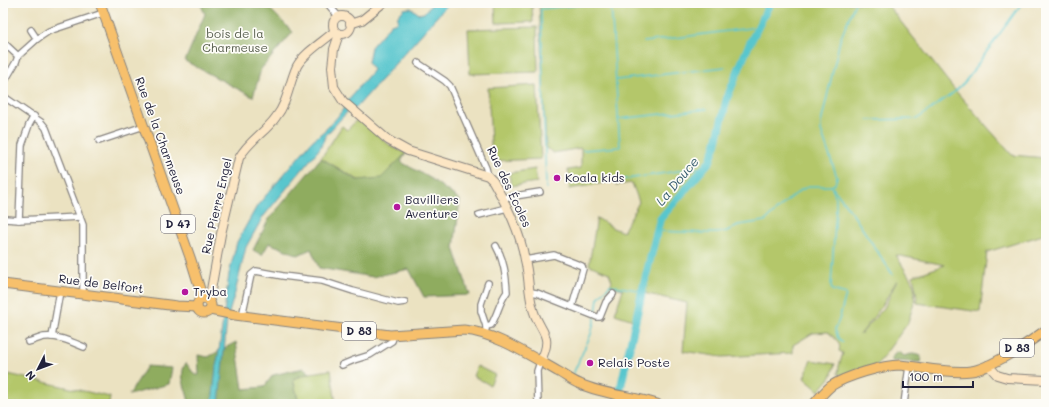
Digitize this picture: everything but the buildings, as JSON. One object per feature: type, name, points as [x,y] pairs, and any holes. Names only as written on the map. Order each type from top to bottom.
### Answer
[{"type":"main road","name":"Rue de la Charmeuse","points":[[100,3],[206,300],[214,311]]},
{"type":"main road","name":"Rue de Belfort","points":[[3,284],[177,306],[197,307],[199,311],[203,313],[214,311]]},
{"type":"main road","points":[[197,307],[199,301],[206,300]]},
{"type":"main road","name":"D 83","points":[[214,311],[394,335],[486,330],[578,383],[591,388],[657,404]]},
{"type":"main road","name":"D 83","points":[[814,404],[827,390],[844,379],[890,366],[909,366],[963,372],[976,370],[988,365],[1046,330]]},
{"type":"street","points":[[327,3],[339,17]]},
{"type":"street","points":[[350,24],[362,20],[383,3]]},
{"type":"street","points":[[3,84],[18,56],[37,39],[49,31],[103,13]]},
{"type":"street","points":[[337,32],[347,32],[350,21],[345,17],[339,17],[333,23],[333,26],[337,32],[332,67],[334,87],[339,97],[344,102],[388,140],[408,151],[485,175]]},
{"type":"street","points":[[31,30],[37,39]]},
{"type":"street","name":"Rue Pierre Engel","points":[[206,300],[211,290],[221,234],[239,158],[243,150],[280,113],[287,98],[297,66],[304,57],[337,32]]},
{"type":"street","points":[[3,42],[18,56]]},
{"type":"street","name":"Rue des Écoles","points":[[418,63],[450,86],[486,168],[485,175],[493,181],[518,231],[525,260],[532,306],[535,316],[547,337],[547,346],[540,362]]},
{"type":"street","points":[[3,96],[34,116],[46,128],[83,225],[83,294]]},
{"type":"street","points":[[19,220],[22,145],[34,116]]},
{"type":"street","points":[[99,141],[144,126]]},
{"type":"street","points":[[502,198],[540,192]]},
{"type":"street","points":[[479,215],[507,208]]},
{"type":"street","points":[[5,218],[19,220],[80,217]]},
{"type":"street","points":[[486,330],[495,319],[501,299],[507,292],[502,258],[496,246]]},
{"type":"street","points":[[525,260],[554,255],[582,266],[583,270],[572,307]]},
{"type":"street","points":[[238,315],[251,275],[256,271],[322,281],[398,303],[405,302]]},
{"type":"street","points":[[486,330],[481,311],[481,304],[488,283]]},
{"type":"street","points":[[52,337],[60,291]]},
{"type":"street","points":[[530,292],[537,293],[598,317],[600,317],[606,302],[613,294]]},
{"type":"street","points":[[342,365],[370,355],[392,341],[394,335]]},
{"type":"street","points":[[28,342],[43,337],[52,337],[84,347]]},
{"type":"street","points":[[538,404],[537,371],[540,362]]},
{"type":"street","points":[[988,365],[996,375],[1007,378],[1046,380]]},
{"type":"street","points":[[904,404],[909,366]]},
{"type":"green space","name":"bois de la Charmeuse","points":[[200,3],[264,3],[293,32],[261,69],[253,97],[185,61],[205,14]]},
{"type":"green space","points":[[539,3],[886,3],[954,89],[1012,155],[1046,158],[1046,234],[987,252],[980,312],[917,303],[913,276],[945,265],[896,255],[913,283],[915,291],[914,302],[908,323],[877,365],[844,375],[838,374],[843,353],[839,351],[840,348],[837,340],[828,332],[813,333],[793,345],[793,353],[722,357],[683,351],[687,303],[639,292],[633,320],[615,314],[623,289],[610,286],[612,281],[609,273],[589,265],[597,218],[613,228],[623,232],[639,202],[632,183],[616,185],[615,181],[569,189],[571,181],[568,170],[581,168],[581,148],[553,153],[546,147]],"holes":[[[897,280],[884,308],[860,335],[882,306]]]},
{"type":"green space","points":[[532,4],[533,22],[496,23],[495,5]]},
{"type":"green space","points":[[537,27],[538,72],[470,74],[468,29]]},
{"type":"green space","points":[[537,85],[541,159],[492,161],[488,88]]},
{"type":"green space","points":[[358,119],[392,147],[406,153],[382,178],[389,198],[321,158],[342,126],[347,130]]},
{"type":"green space","points":[[406,153],[401,162],[430,178],[460,200],[454,248],[470,295],[424,297],[409,269],[373,277],[319,268],[311,249],[298,255],[269,243],[262,255],[253,250],[269,219],[321,158],[357,180],[381,178]]},
{"type":"green space","points":[[535,169],[537,182],[511,186],[509,173]]},
{"type":"green space","points":[[236,342],[243,389],[264,387],[273,375],[304,368],[310,373],[293,379],[299,404],[189,404],[183,378],[186,363],[195,375],[199,375],[198,355],[208,357]]},
{"type":"green space","points":[[896,352],[901,353],[904,356],[912,354],[918,355],[920,356],[921,360],[920,362],[891,361]]},
{"type":"green space","points":[[811,360],[835,364],[831,377],[819,391],[804,378]]},
{"type":"green space","points":[[147,366],[172,368],[169,384],[129,395]]},
{"type":"green space","points":[[477,366],[495,375],[490,385],[473,376]]},
{"type":"green space","points":[[331,370],[336,404],[299,404],[293,379],[310,373]]},
{"type":"green space","points":[[8,374],[110,397],[109,404],[3,404],[3,393]]},
{"type":"water","points":[[433,3],[449,3],[356,108],[350,109],[326,135],[320,148],[263,217],[246,247],[227,319],[219,404],[212,404],[229,274],[237,242],[257,206],[313,140],[337,117],[348,100],[373,70],[368,62],[371,47],[391,24],[397,22],[398,16],[404,9],[411,8],[419,14],[424,13]]},
{"type":"waterway","points":[[546,188],[541,9],[599,3]]},
{"type":"waterway","points":[[583,150],[620,147],[611,3]]},
{"type":"waterway","name":"La Douce","points":[[617,404],[660,219],[710,161],[716,144],[727,98],[748,47],[770,3]]},
{"type":"waterway","points":[[657,231],[717,233],[727,231],[738,225],[765,221],[801,190],[809,186],[831,186],[835,184],[837,177],[821,131],[821,123],[840,40],[855,3]]},
{"type":"waterway","points":[[868,120],[917,119],[952,94],[964,83],[1022,3]]},
{"type":"waterway","points":[[644,42],[758,27]]},
{"type":"waterway","points":[[616,80],[725,67]]},
{"type":"waterway","points":[[618,119],[707,109]]},
{"type":"waterway","points":[[620,180],[704,167]]},
{"type":"waterway","points":[[831,186],[836,198],[831,286],[832,290],[846,294],[835,329],[838,338],[843,342]]},
{"type":"waterway","points":[[833,188],[852,213],[893,275]]},
{"type":"waterway","points":[[596,313],[598,298],[610,285],[642,291]]},
{"type":"waterway","points":[[573,374],[591,334],[595,318]]},
{"type":"place","name":"Koala kids","points":[[557,178]]},
{"type":"place","name":"Bavilliers Aventure","points":[[397,207]]},
{"type":"place","name":"Tryba","points":[[185,292]]},
{"type":"place","name":"Relais Poste","points":[[590,363]]}]
